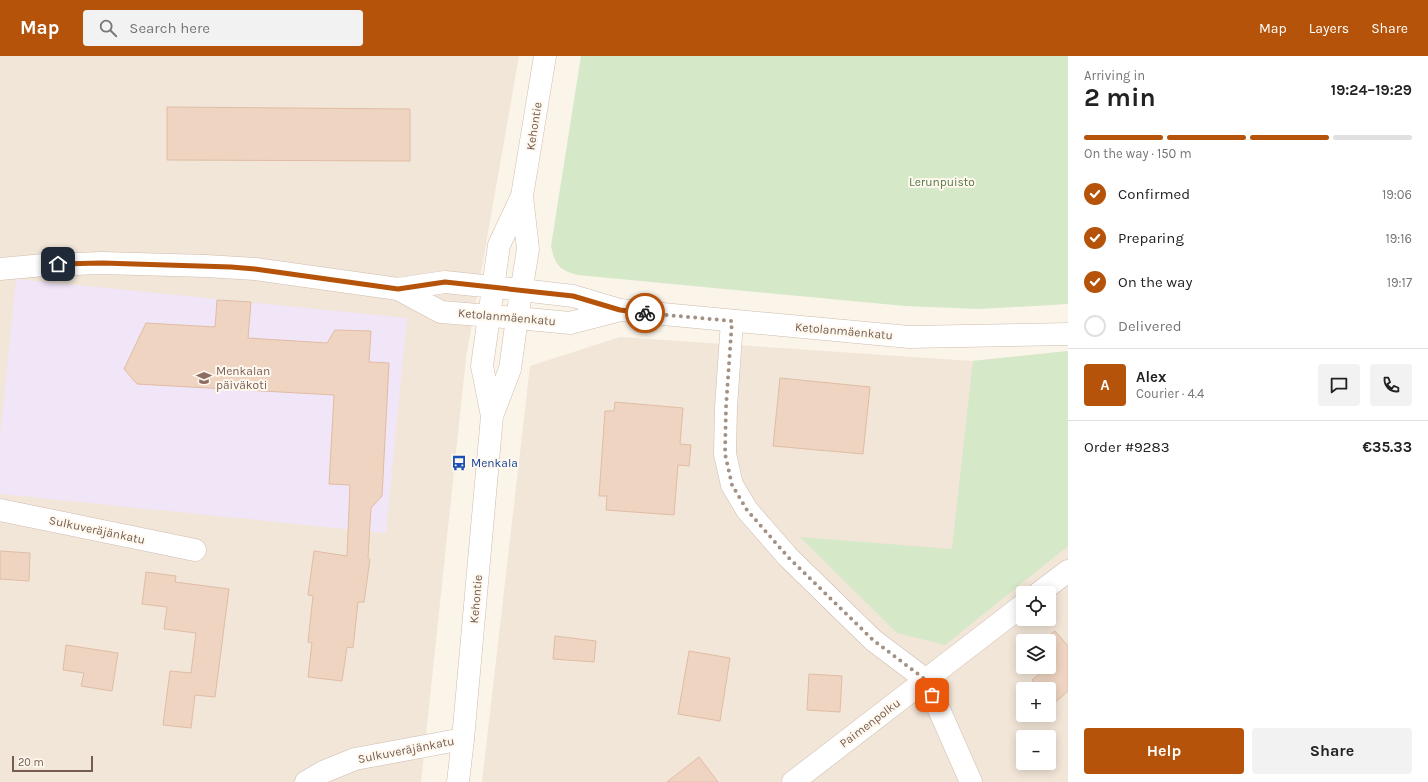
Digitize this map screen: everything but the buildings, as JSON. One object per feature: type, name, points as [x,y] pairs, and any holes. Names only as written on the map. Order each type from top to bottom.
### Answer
[{"type":"street","name":"Kehontie","points":[[458,782],[464,739],[492,416],[510,369],[522,290],[528,249],[522,196],[545,56]]},
{"type":"street","name":"Kehontie","points":[[492,416],[482,366],[499,245],[522,196]]},
{"type":"street","name":"Ketolanmäenkatu","points":[[0,269],[44,265],[102,263],[206,266],[255,269],[398,289],[445,282],[573,296],[620,310],[917,337],[1068,334]]},
{"type":"street","name":"Ketolanmäenkatu","points":[[398,289],[441,312],[570,323],[620,310]]},
{"type":"street","points":[[732,321],[726,407],[725,454],[732,485],[747,510],[788,557],[873,640],[926,680],[971,782]]},
{"type":"street","name":"Sulkuveräjänkatu","points":[[0,510],[195,550]]},
{"type":"street","points":[[1048,586],[1068,571]]},
{"type":"street","name":"Paimenpolku","points":[[793,782],[1016,610]]},
{"type":"street","name":"Sulkuveräjänkatu","points":[[306,782],[323,772],[355,759],[464,739]]},
{"type":"shaded area","points":[[0,56],[519,56],[466,358],[421,782],[0,782]]},
{"type":"shaded area","name":"Menkalan päiväkoti","points":[[16,279],[407,318],[386,533],[0,494],[0,438]]},
{"type":"shaded area","points":[[620,337],[972,361],[1068,351],[1068,782],[482,782],[530,366]]},
{"type":"green space","name":"Lerunpuisto","points":[[581,56],[1068,56],[1068,304],[979,309],[905,306],[578,275],[562,269],[554,258],[551,246]]},
{"type":"green space","points":[[1068,351],[1068,546],[1018,586],[1016,586],[1016,588],[945,645],[897,633],[800,537],[952,549],[973,361]]},
{"type":"way so far","points":[[645,313],[732,321],[726,407],[725,454],[732,485],[747,510],[788,557],[873,640],[926,680],[932,695]]},
{"type":"place","name":"Menkalan päiväkoti","points":[[204,378]]},
{"type":"place","name":"Menkala","points":[[459,463]]},
{"type":"route","points":[[58,264],[102,263],[231,267],[398,289],[445,282],[573,296],[620,310],[645,313]]}]
